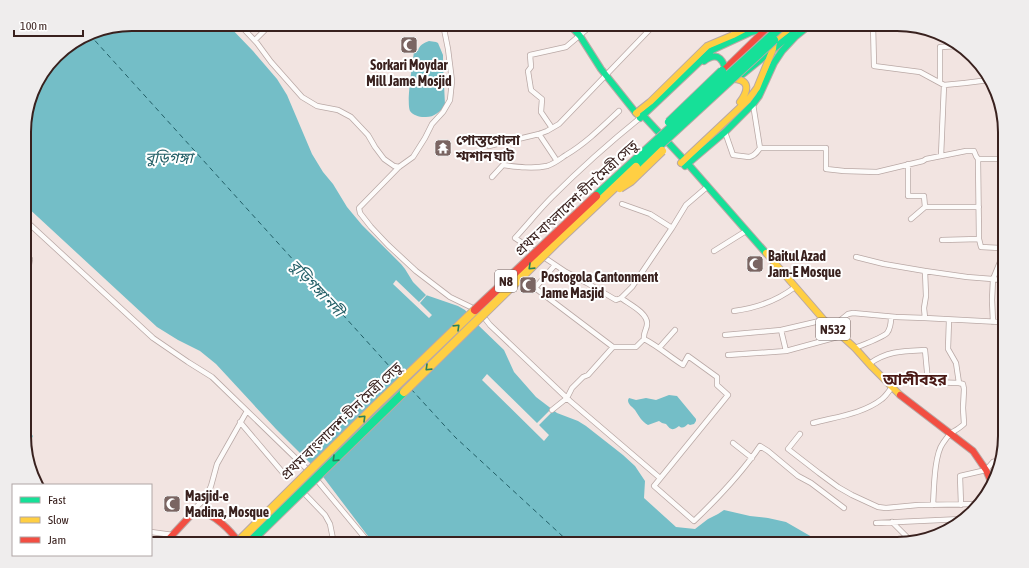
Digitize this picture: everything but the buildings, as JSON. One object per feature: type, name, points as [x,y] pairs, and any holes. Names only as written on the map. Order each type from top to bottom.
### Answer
[{"type":"main road","points":[[575,31],[601,69],[628,103],[641,116]]},
{"type":"main road","points":[[641,116],[650,102],[707,46],[716,40],[739,31]]},
{"type":"main road","points":[[641,116],[712,50],[754,31]]},
{"type":"main road","points":[[729,76],[766,31]]},
{"type":"main road","name":"N8","points":[[255,537],[557,242],[604,194],[667,138],[776,31]]},
{"type":"main road","name":"N8","points":[[729,76],[786,31]]},
{"type":"main road","points":[[604,194],[619,168],[729,76],[772,49],[795,31]]},
{"type":"main road","points":[[683,161],[725,132],[753,104],[759,96],[782,50],[803,31]]},
{"type":"main road","points":[[683,161],[748,100],[757,88],[774,40]]},
{"type":"main road","points":[[641,116],[706,59],[714,56],[721,59],[729,76]]},
{"type":"main road","points":[[683,161],[744,98],[747,92],[744,81],[729,76]]},
{"type":"main road","name":"N532","points":[[641,116],[695,173],[824,320],[855,348],[903,398],[973,451],[989,477]]},
{"type":"main road","name":"প্রথম বাংলাদেশ-চীন মৈত্রী সেতু","points":[[246,537],[306,473],[446,338],[604,194]]},
{"type":"main road","points":[[172,535],[191,515],[201,513],[218,521],[227,528],[234,537]]},
{"type":"street","points":[[246,31],[255,40],[282,76],[302,97],[317,106],[338,110],[351,117],[368,135],[384,159],[394,166],[399,167]]},
{"type":"street","points":[[255,40],[264,31]]},
{"type":"street","points":[[444,31],[452,80],[450,100],[443,112],[432,124],[413,157],[399,167],[359,208],[360,213],[388,245],[416,271],[450,298],[479,311],[490,325],[567,398],[660,478]]},
{"type":"street","points":[[552,128],[541,112],[542,99],[531,90],[528,70],[531,67],[530,55],[566,47],[585,31]]},
{"type":"street","points":[[489,146],[539,134],[559,124],[648,31]]},
{"type":"street","points":[[873,31],[874,66],[920,72],[940,81],[944,85],[942,156]]},
{"type":"street","points":[[940,81],[940,47],[951,46]]},
{"type":"street","points":[[944,85],[983,81]]},
{"type":"street","points":[[725,132],[733,155],[749,157],[754,156],[760,148],[753,104]]},
{"type":"street","points":[[492,178],[503,166],[526,168],[549,166],[592,136],[619,111]]},
{"type":"street","points":[[641,116],[577,172],[515,238],[566,272],[616,300],[621,298],[632,287],[686,205],[707,187]]},
{"type":"street","points":[[539,134],[557,161]]},
{"type":"street","points":[[760,148],[826,148],[826,169],[877,172],[942,156],[966,151],[974,151],[978,159],[979,239],[981,247],[998,248]]},
{"type":"street","points":[[978,159],[998,159]]},
{"type":"street","points":[[908,164],[908,196],[924,196],[925,207]]},
{"type":"street","points":[[622,204],[650,214],[672,228]]},
{"type":"street","points":[[911,219],[925,207],[979,207]]},
{"type":"street","points":[[31,226],[153,338],[212,377],[311,473],[364,537]]},
{"type":"street","points":[[714,251],[746,231]]},
{"type":"street","points":[[942,240],[979,239]]},
{"type":"street","points":[[856,257],[884,264],[925,271],[998,279]]},
{"type":"street","points":[[555,265],[535,288],[613,347],[636,347],[644,339]]},
{"type":"street","points":[[993,322],[993,279],[998,267]]},
{"type":"street","points":[[925,271],[925,318]]},
{"type":"street","points":[[734,311],[750,309],[769,302],[787,294],[795,287]]},
{"type":"street","points":[[621,298],[646,316],[648,323],[643,334],[644,339]]},
{"type":"street","points":[[832,327],[848,314],[853,313],[891,317],[998,322]]},
{"type":"street","points":[[855,348],[888,333],[891,317]]},
{"type":"street","points":[[725,335],[781,330],[824,320]]},
{"type":"street","points":[[949,320],[948,349],[956,363],[959,383]]},
{"type":"street","points":[[659,348],[675,330]]},
{"type":"street","points":[[781,330],[786,351]]},
{"type":"street","points":[[728,356],[786,351],[840,336]]},
{"type":"street","points":[[644,339],[683,365],[688,356],[716,377],[717,385],[728,395],[654,486],[694,521],[722,495],[760,446],[793,472],[811,483],[844,508]]},
{"type":"street","points":[[552,410],[567,398],[572,388],[583,377],[588,375],[613,347]]},
{"type":"street","points":[[869,364],[878,357],[898,351],[925,350],[928,382],[963,384],[964,389],[962,408],[964,424],[950,434],[942,445],[935,468],[933,505]]},
{"type":"street","points":[[813,423],[855,412],[875,404],[883,398],[892,387]]},
{"type":"street","points":[[191,515],[194,509],[205,499],[211,486],[217,464],[247,411]]},
{"type":"street","points":[[240,422],[284,474],[299,461]]},
{"type":"street","points":[[800,434],[788,449],[852,496],[878,507],[886,508],[918,505],[972,504]]},
{"type":"street","points":[[733,443],[752,458]]},
{"type":"street","points":[[961,505],[960,476],[986,470],[995,461]]},
{"type":"street","points":[[246,537],[311,473]]},
{"type":"street","points":[[302,491],[325,515],[330,524],[333,537]]},
{"type":"street","points":[[876,523],[954,519]]},
{"type":"street","points":[[892,522],[906,536]]},
{"type":"street","points":[[152,532],[172,535]]},
{"type":"water","name":"বুড়িগঙ্গা","points":[[126,31],[234,31],[277,79],[287,95],[312,154],[347,207],[362,225],[401,264],[413,282],[426,295],[458,306],[465,310],[504,350],[514,372],[536,397],[557,413],[578,421],[586,426],[635,466],[645,481],[644,498],[676,527],[695,529],[708,519],[724,510],[786,522],[812,537],[369,537],[321,474],[276,429],[216,364],[200,351],[157,327],[31,211],[31,126],[34,106],[48,76],[56,65],[76,48],[106,34]]},
{"type":"water","points":[[429,41],[438,43],[443,55],[445,105],[439,112],[427,117],[422,117],[414,115],[410,111],[409,91],[414,51],[418,51],[424,43]]},
{"type":"water","points":[[669,395],[677,396],[696,419],[694,424],[688,424],[685,427],[679,426],[675,429],[670,429],[666,424],[659,421],[648,425],[642,420],[628,402],[629,398],[636,400],[646,398],[656,400]]},
{"type":"pier","points":[[396,280],[419,302],[427,295],[420,303],[432,315],[429,318],[393,284]]},
{"type":"pier","points":[[487,374],[537,423],[551,409],[553,411],[539,425],[549,435],[544,441],[482,380]]},
{"type":"ferry route","points":[[93,39],[400,378]]},
{"type":"ferry route","points":[[411,389],[455,437],[563,537]]},
{"type":"traffic: fast","points":[[575,31],[601,69],[636,113]]},
{"type":"traffic: fast","points":[[640,118],[712,50],[755,31]]},
{"type":"traffic: fast","points":[[596,196],[776,31]]},
{"type":"traffic: fast","points":[[685,166],[725,132],[753,104],[759,96],[774,63],[782,51],[802,31]]},
{"type":"traffic: fast","points":[[743,74],[793,33]]},
{"type":"traffic: fast","points":[[636,167],[774,40]]},
{"type":"traffic: fast","points":[[704,61],[709,58],[717,57],[724,65],[727,75]]},
{"type":"traffic: fast","points":[[669,122],[722,71]]},
{"type":"traffic: fast","points":[[639,111],[766,253]]},
{"type":"traffic: fast","points":[[255,537],[404,392]]},
{"type":"traffic: slow","points":[[637,114],[636,113],[650,102],[707,46],[741,31]]},
{"type":"traffic: slow","points":[[681,163],[748,100],[757,88],[773,49],[774,40],[786,31]]},
{"type":"traffic: slow","points":[[732,79],[738,79],[745,83],[745,93],[740,102]]},
{"type":"traffic: slow","points":[[620,188],[631,181],[662,151]]},
{"type":"traffic: slow","points":[[404,392],[636,167]]},
{"type":"traffic: slow","points":[[766,253],[824,320],[855,348],[900,395]]},
{"type":"traffic: slow","points":[[243,537],[370,411],[475,310]]},
{"type":"traffic: jam","points":[[723,71],[764,31]]},
{"type":"traffic: jam","points":[[475,310],[596,196]]},
{"type":"traffic: jam","points":[[900,395],[973,451],[989,477]]},
{"type":"traffic: jam","points":[[171,537],[191,515],[195,513],[203,513],[216,519],[222,523],[234,537]]},
{"type":"place","name":"Sorkari Moydar Mill Jame Mosjid","points":[[409,45]]},
{"type":"place","name":"পোস্তগোলা শ্মশান ঘাট","points":[[443,148]]},
{"type":"place","name":"Baitul Azad Jam-E Mosque","points":[[755,264]]},
{"type":"place","name":"Postogola Cantonment Jame Masjid","points":[[528,285]]},
{"type":"place","name":"Masjid-e Madina, Mosque","points":[[172,504]]},
{"type":"district","name":"আলীবহর","points":[[915,379]]},
{"type":"water label","name":"বুড়িগঙ্গা নদী","points":[[317,288]]}]
